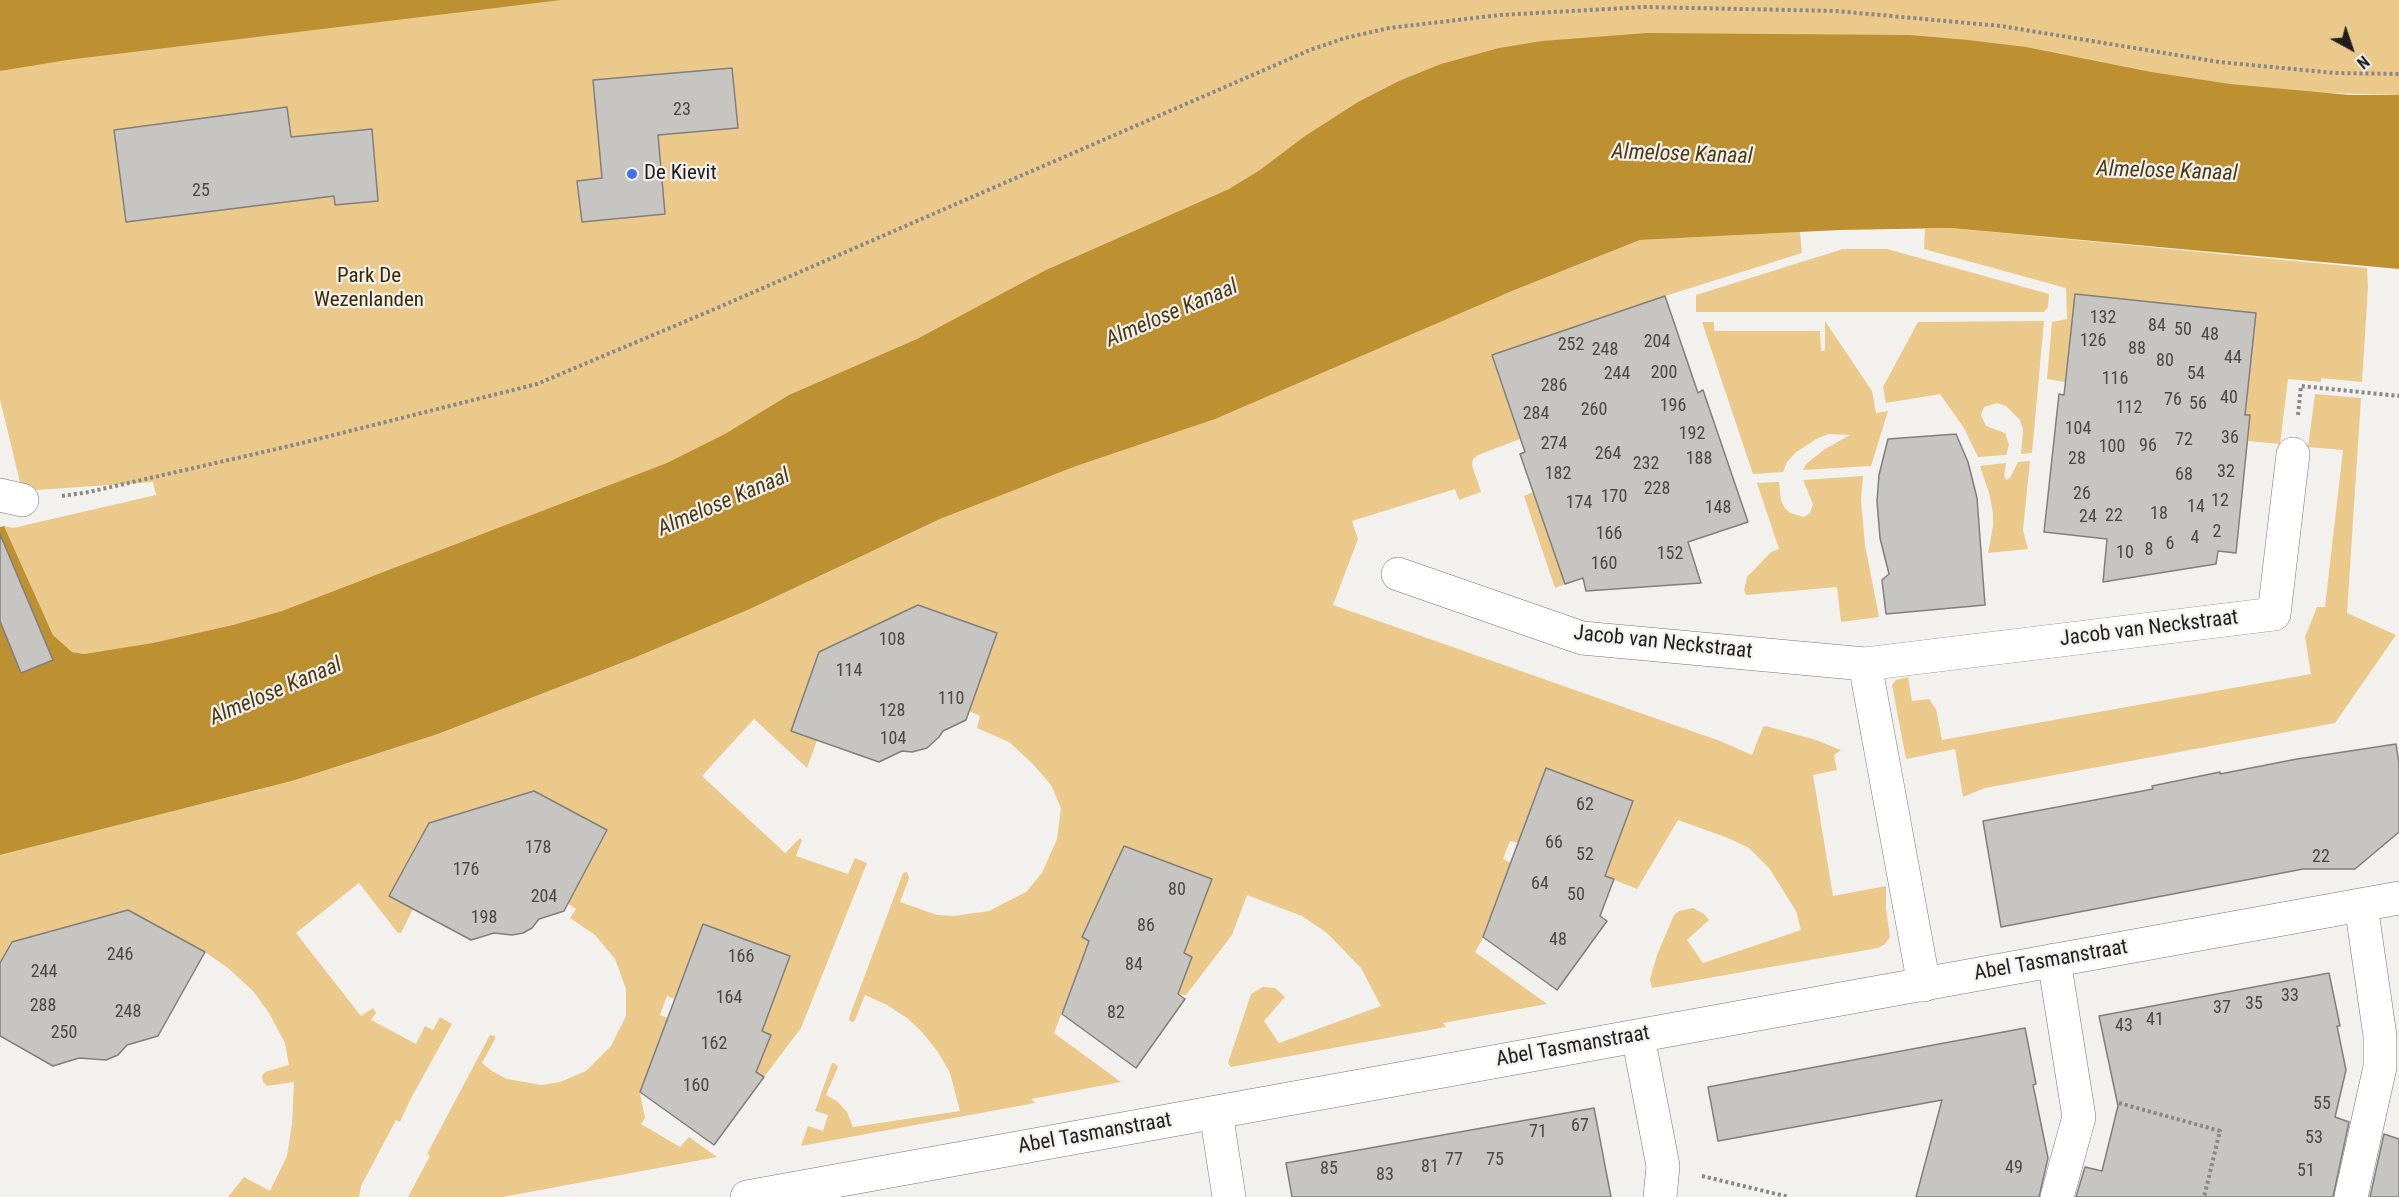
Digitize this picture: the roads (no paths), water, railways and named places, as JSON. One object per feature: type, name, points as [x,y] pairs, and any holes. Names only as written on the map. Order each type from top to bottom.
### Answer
[{"type":"street","name":"Jacob van Neckstraat","points":[[1398,574],[1582,638],[1865,664],[2274,614],[2294,454]]},
{"type":"street","points":[[1865,664],[1924,985]]},
{"type":"street","name":"Abel Tasmanstraat","points":[[747,1197],[795,1193],[1216,1112],[2399,898]]},
{"type":"street","points":[[2350,1197],[2380,1067],[2380,1036],[2361,905]]},
{"type":"street","points":[[2054,960],[2079,1117],[2057,1197]]},
{"type":"street","points":[[1638,1036],[1662,1181]]},
{"type":"street","points":[[1216,1112],[1229,1197]]},
{"type":"water","points":[[0,0],[561,0],[67,60],[0,71]]},
{"type":"water","name":"Almelose Kanaal","points":[[1647,33],[1909,35],[2026,47],[2151,72],[2230,84],[2350,95],[2399,95],[2399,269],[1951,228],[1839,230],[1640,240],[1512,291],[1215,419],[1076,466],[940,519],[750,609],[634,658],[438,734],[292,781],[0,855],[0,527],[4,526],[53,635],[72,652],[84,654],[153,643],[282,611],[667,463],[725,434],[789,395],[917,339],[1046,270],[1229,189],[1358,102],[1399,81],[1441,64],[1499,48],[1542,41]]},
{"type":"place","name":"De Kievit","points":[[632,174]]},
{"type":"park label","name":"Park De Wezenlanden","points":[[369,289]]}]
